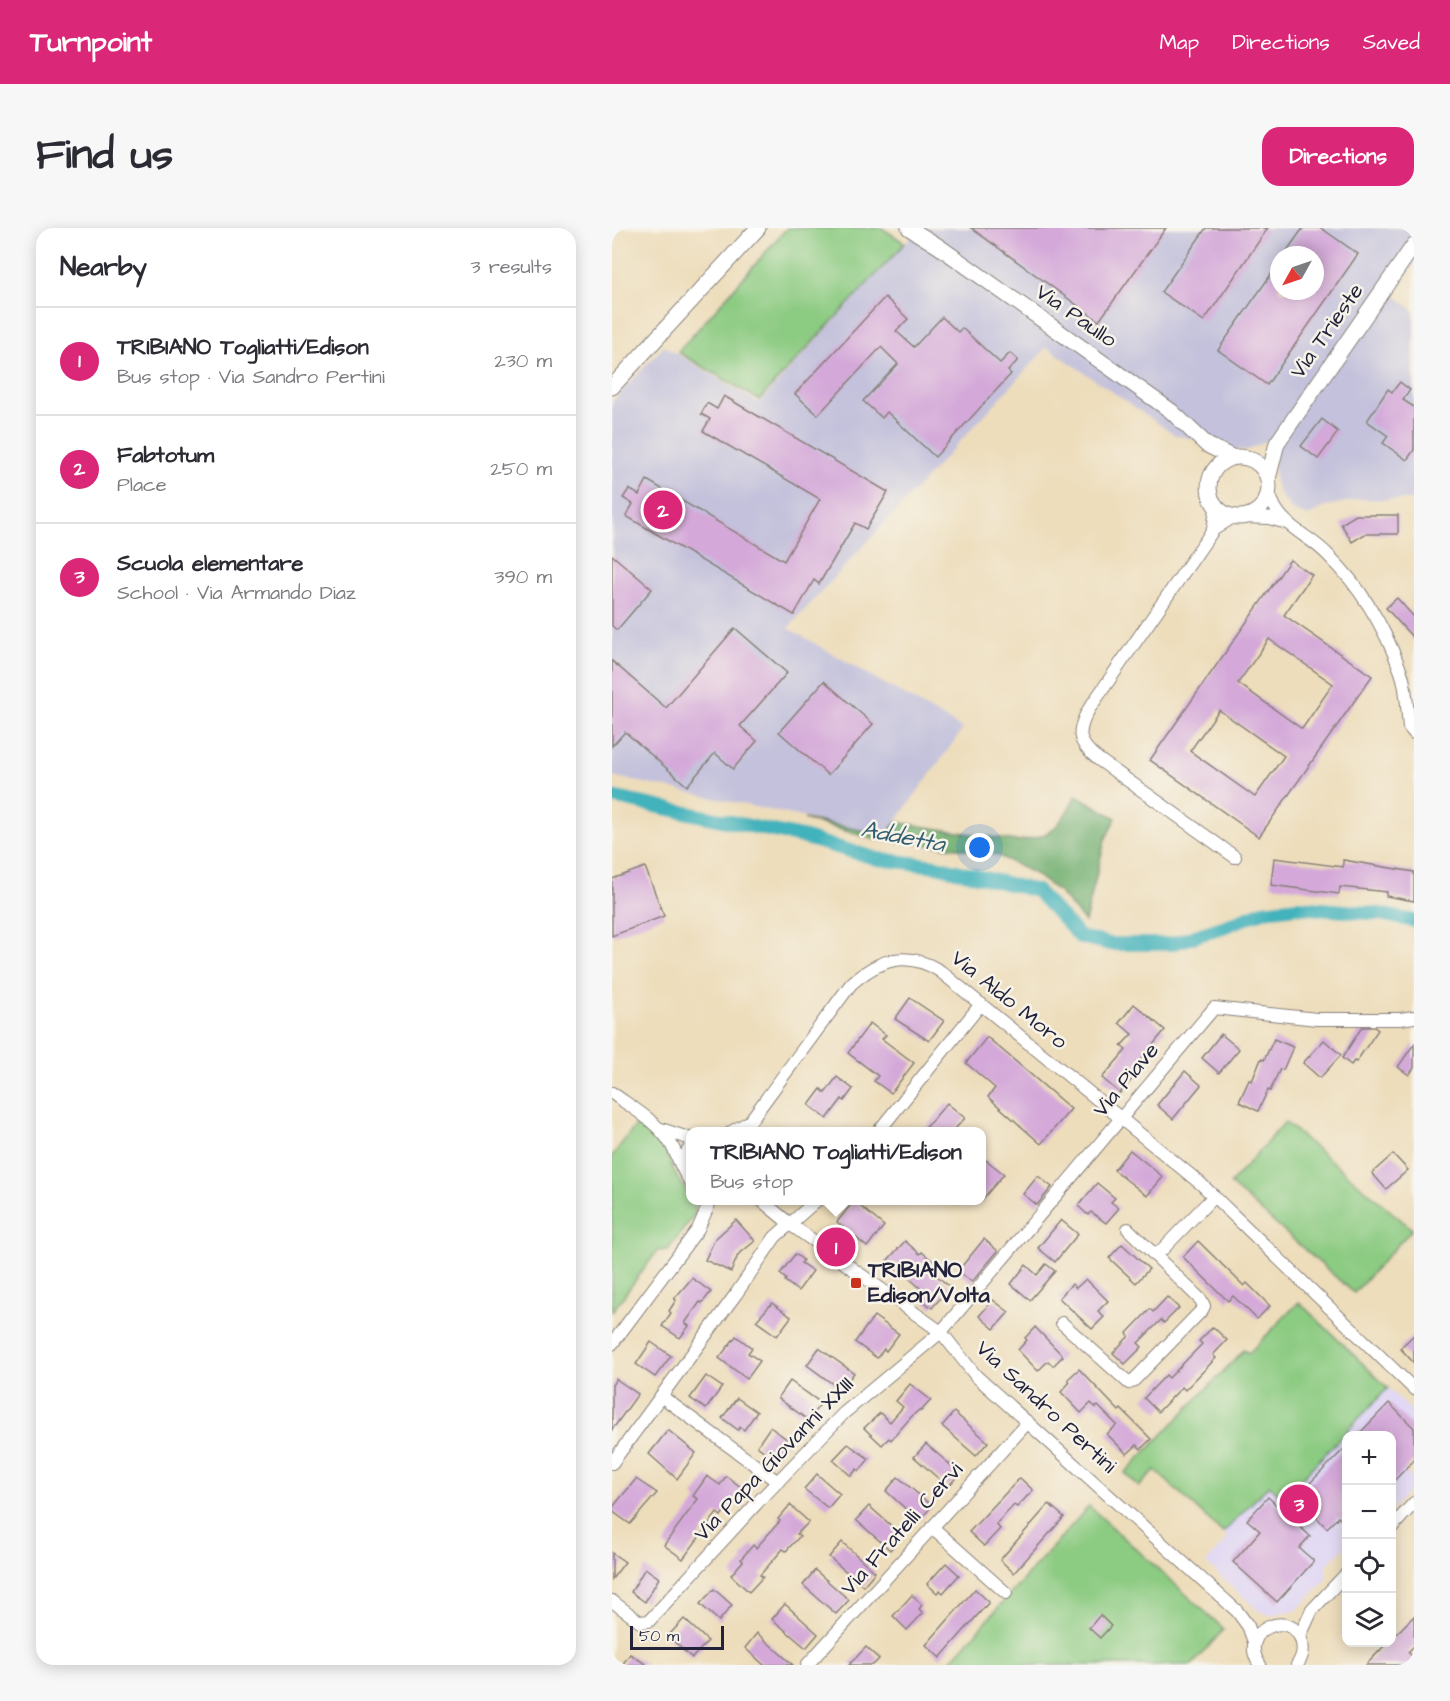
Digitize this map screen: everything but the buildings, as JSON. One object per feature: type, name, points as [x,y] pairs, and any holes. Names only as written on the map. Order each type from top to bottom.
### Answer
[{"type":"street","points":[[612,387],[758,228]]},
{"type":"street","name":"Via Paullo","points":[[915,232],[1171,411],[1207,445],[1259,464],[1276,509],[1287,523]]},
{"type":"street","name":"Via Trieste","points":[[1268,486],[1277,443],[1414,245]]},
{"type":"street","name":"Via Paullo","points":[[1199,438],[1211,473],[1208,491],[1216,508],[1238,517],[1269,518],[1287,523],[1309,537],[1328,554],[1355,584],[1374,612],[1408,674],[1411,711],[1409,727],[1414,733]]},
{"type":"street","points":[[1211,473],[1224,460],[1257,453],[1277,443]]},
{"type":"street","points":[[1213,530],[1259,509],[1268,486]]},
{"type":"street","points":[[1216,508],[1213,530],[1080,724],[1080,737],[1085,749],[1235,857]]},
{"type":"street","name":"Via Aldo Moro","points":[[747,1126],[851,984],[873,967],[900,959],[915,959],[928,963],[1214,1196],[1414,1389]]},
{"type":"street","points":[[881,1127],[981,1004]]},
{"type":"street","name":"Via Piave","points":[[941,1332],[1214,1008],[1317,1019],[1414,1017]]},
{"type":"street","points":[[612,1094],[660,1129],[670,1141],[686,1173]]},
{"type":"street","points":[[660,1129],[686,1138]]},
{"type":"street","points":[[683,1167],[686,1153]]},
{"type":"street","points":[[1156,1256],[1214,1196]]},
{"type":"street","points":[[612,1344],[698,1229],[709,1205]]},
{"type":"street","name":"Via Sandro Pertini","points":[[766,1205],[941,1332],[976,1376],[1237,1611],[1248,1626],[1254,1642],[1255,1657],[1260,1665]]},
{"type":"street","points":[[612,1463],[775,1238],[811,1205]]},
{"type":"street","points":[[1062,1323],[1129,1383],[1204,1306],[1201,1300],[1128,1229]]},
{"type":"street","name":"Via Papa Giovanni XXIII","points":[[612,1601],[644,1623],[650,1622],[757,1503],[860,1398],[941,1332]]},
{"type":"street","points":[[661,1396],[778,1482]]},
{"type":"street","name":"Via Fratelli Cervi","points":[[807,1665],[1028,1422]]},
{"type":"street","points":[[1396,1523],[1414,1503]]},
{"type":"street","points":[[932,1527],[1006,1593]]},
{"type":"street","points":[[1301,1664],[1303,1653],[1300,1636],[1312,1610],[1342,1579]]},
{"type":"street","points":[[1254,1642],[1262,1630],[1312,1610]]},
{"type":"street","name":"Via Sandro Pertini","points":[[1237,1611],[1253,1619],[1280,1624]]},
{"type":"street","points":[[1280,1624],[1300,1636]]},
{"type":"shaded area","points":[[899,228],[1414,228],[1414,264],[1393,294],[1414,310],[1414,500],[1359,499],[1327,506],[1308,516],[1292,510],[1280,495],[1275,482],[1273,438],[1248,450],[1235,450],[1175,435],[1047,347],[788,628],[963,729],[886,835],[612,776],[612,402],[664,346],[759,403],[912,236]]},
{"type":"shaded area","points":[[1388,1388],[1414,1413],[1414,1460],[1404,1470],[1414,1481],[1414,1486],[1396,1505],[1396,1431],[1347,1431]]},
{"type":"shaded area","points":[[1342,1436],[1342,1551],[1326,1565],[1326,1580],[1297,1610],[1270,1615],[1259,1611],[1206,1563],[1228,1538],[1223,1533],[1269,1485],[1283,1498]]},
{"type":"green space","points":[[787,228],[882,228],[905,243],[759,400],[678,352]]},
{"type":"green space","points":[[1076,795],[1116,818],[1105,840],[1085,922],[1060,893],[1035,874],[997,855],[957,848],[873,839],[804,819],[886,835],[896,822],[1016,841],[1038,837],[1054,828]]},
{"type":"green space","points":[[1285,1122],[1412,1229],[1354,1293],[1230,1184]]},
{"type":"green space","points":[[636,1125],[656,1140],[665,1151],[679,1181],[686,1189],[686,1205],[695,1205],[695,1214],[668,1250],[657,1251],[612,1312],[612,1156]]},
{"type":"green space","points":[[1299,1302],[1388,1388],[1347,1431],[1342,1431],[1342,1436],[1283,1498],[1269,1485],[1223,1533],[1155,1470],[1139,1487],[1125,1473],[1244,1350],[1249,1353]]},
{"type":"green space","points":[[1089,1506],[1224,1629],[1192,1665],[947,1665]]},
{"type":"waterway","name":"Addetta","points":[[612,797],[802,837],[878,859],[936,866],[1037,891],[1080,937],[1110,944],[1171,944],[1263,911],[1298,907],[1380,914],[1414,921]]},
{"type":"place","name":"Fabtotum","points":[[663,510]]},
{"type":"place","name":"TRIBIANO Togliatti/Edison","points":[[836,1247]]},
{"type":"place","name":"TRIBIANO Edison/Volta","points":[[856,1283]]},
{"type":"place","name":"Scuola elementare","points":[[1299,1504]]}]
